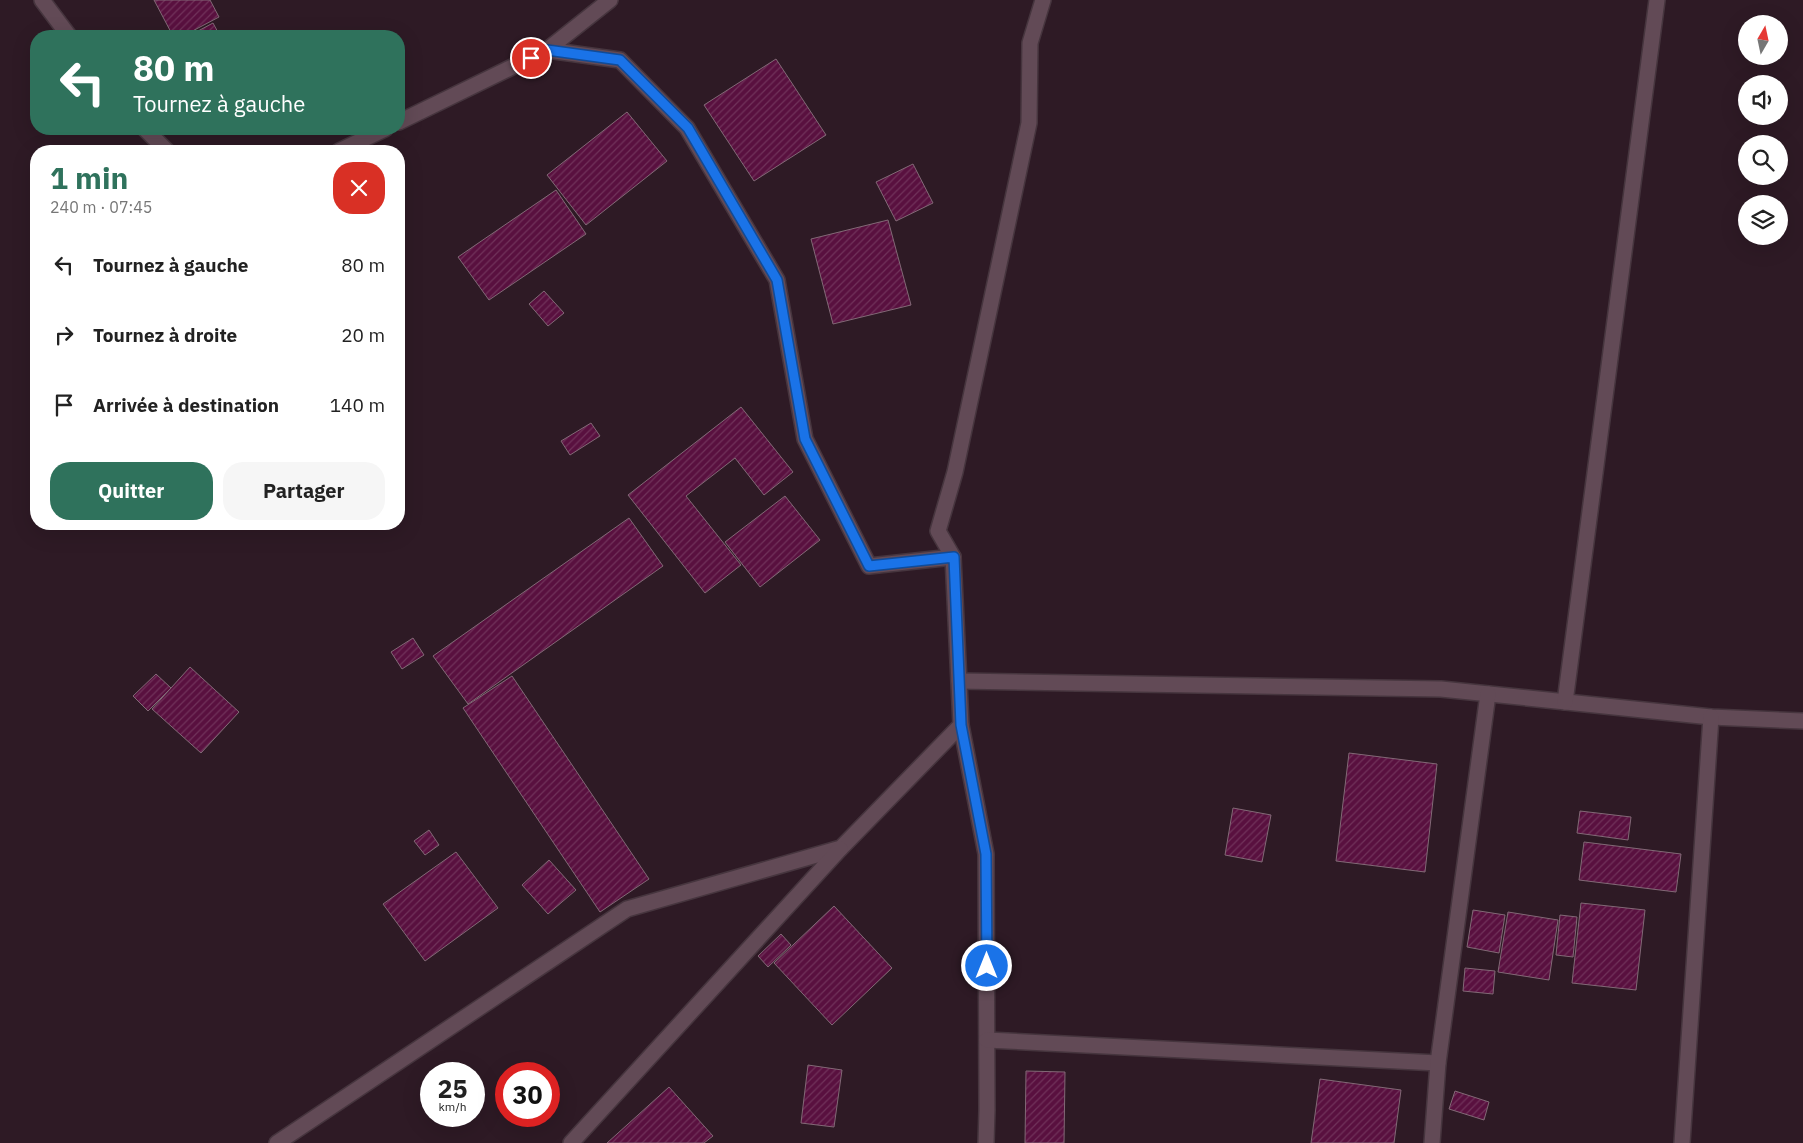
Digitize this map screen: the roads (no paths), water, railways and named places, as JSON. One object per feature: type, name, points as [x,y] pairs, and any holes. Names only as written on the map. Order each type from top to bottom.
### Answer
[{"type":"street","points":[[42,0],[64,30]]},
{"type":"street","points":[[405,119],[547,50],[610,0]]},
{"type":"street","points":[[986,1143],[986,854],[961,725],[954,557],[938,531],[957,462],[1029,123],[1030,43],[1043,0]]},
{"type":"street","points":[[1565,702],[1657,0]]},
{"type":"street","points":[[547,50],[620,60],[688,128],[777,280],[805,439],[869,566],[954,557]]},
{"type":"street","points":[[151,135],[161,145]]},
{"type":"street","points":[[352,145],[372,135]]},
{"type":"street","points":[[959,681],[1441,689],[1711,717],[1803,721]]},
{"type":"street","points":[[1432,1143],[1438,1063],[1488,694]]},
{"type":"street","points":[[1682,1143],[1711,717]]},
{"type":"street","points":[[571,1143],[841,848],[961,725]]},
{"type":"street","points":[[277,1143],[627,909],[841,848]]},
{"type":"street","points":[[987,1040],[1438,1063]]}]
